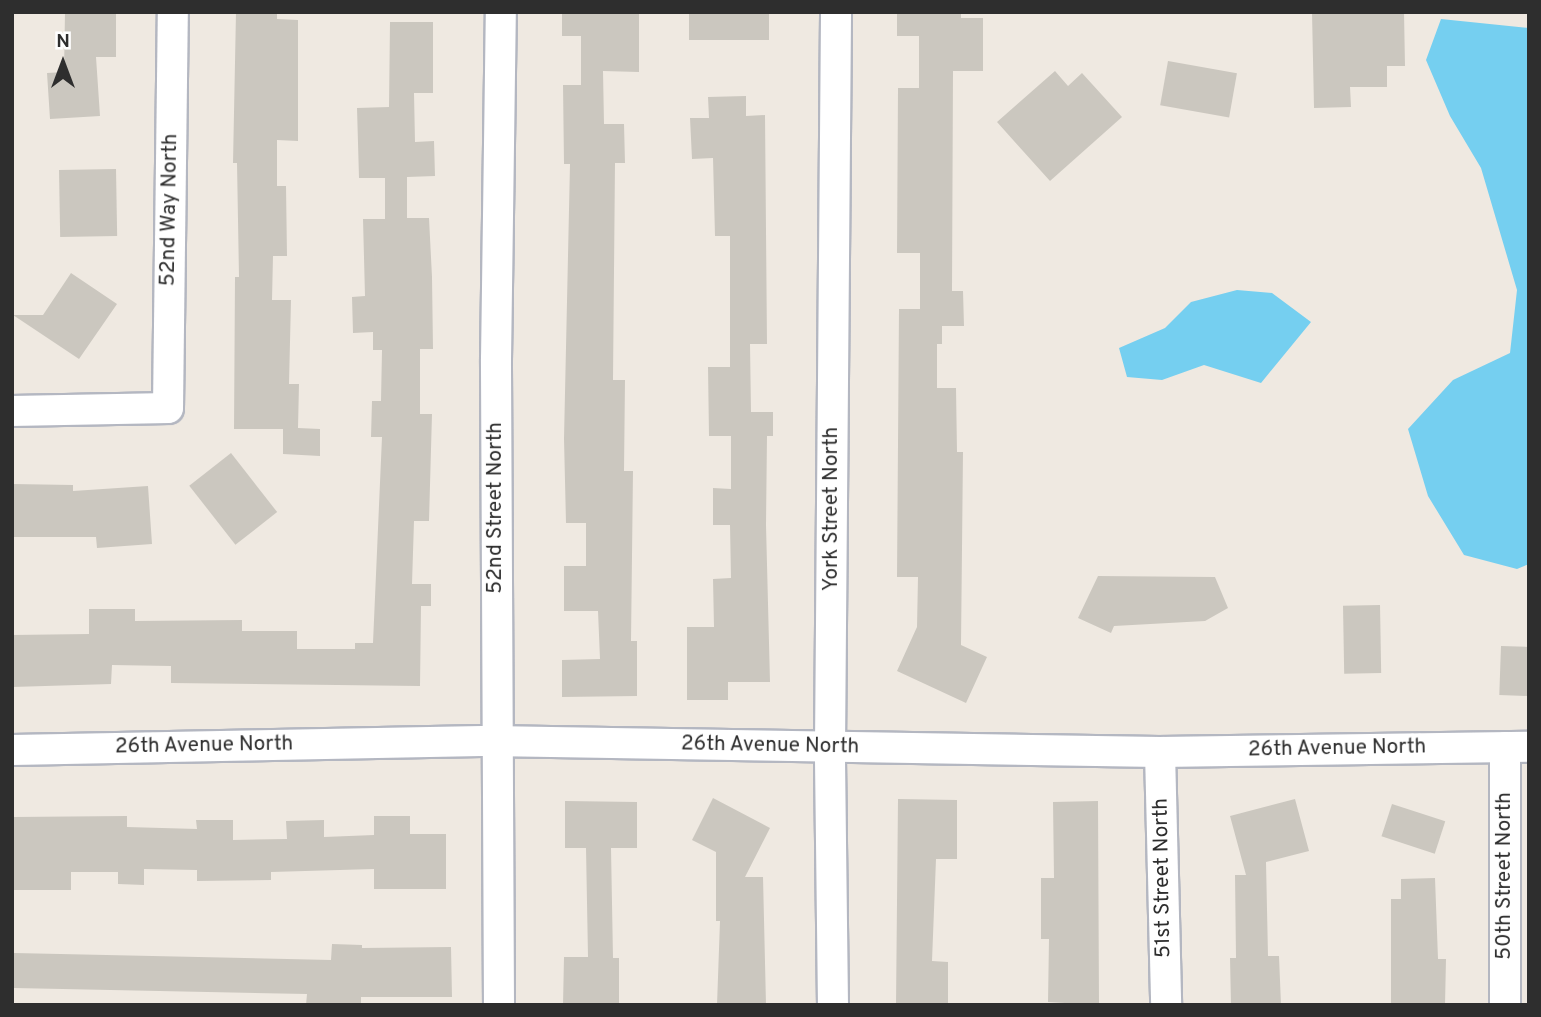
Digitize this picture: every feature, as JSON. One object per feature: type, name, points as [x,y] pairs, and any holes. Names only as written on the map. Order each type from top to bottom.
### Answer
[{"type":"street","name":"52nd Way North","points":[[12,411],[168,408],[173,12]]},
{"type":"street","name":"52nd Street North","points":[[499,1005],[495,741],[501,12]]},
{"type":"street","name":"York Street North","points":[[833,1005],[830,747],[836,12]]},
{"type":"street","name":"26th Avenue North","points":[[12,750],[495,741],[1160,752],[1517,747]]},
{"type":"street","name":"50th Street North","points":[[1505,1005],[1517,747]]},
{"type":"street","name":"51st Street North","points":[[1160,752],[1166,1005]]},
{"type":"water","points":[[1441,19],[1529,28],[1529,564],[1517,569],[1464,555],[1428,496],[1408,429],[1453,380],[1510,353],[1517,290],[1481,168],[1450,116],[1426,60]]},
{"type":"water","points":[[1237,290],[1272,293],[1311,322],[1261,383],[1204,365],[1162,380],[1127,377],[1119,348],[1165,328],[1191,302]]},
{"type":"building","points":[[65,12],[116,12],[116,57],[96,57],[100,116],[50,119],[47,73],[64,72]]},
{"type":"building","points":[[236,12],[277,12],[277,19],[298,20],[298,141],[277,140],[277,186],[286,186],[287,256],[273,256],[272,300],[291,300],[289,384],[299,384],[298,428],[320,429],[320,456],[283,454],[283,429],[234,429],[235,277],[239,277],[237,163],[233,163]]},
{"type":"building","points":[[562,12],[639,12],[639,72],[603,71],[604,124],[624,124],[625,163],[615,163],[613,380],[625,380],[624,471],[633,471],[631,641],[637,641],[637,696],[562,697],[562,660],[600,659],[598,611],[564,611],[564,566],[586,566],[586,523],[566,523],[564,439],[570,164],[564,164],[563,85],[581,85],[581,36],[562,36]]},
{"type":"building","points":[[689,12],[769,12],[769,40],[689,40]]},
{"type":"building","points":[[897,12],[961,12],[961,18],[983,18],[983,71],[953,71],[952,291],[963,291],[964,326],[942,326],[942,344],[937,344],[937,388],[956,388],[957,452],[963,452],[961,645],[987,657],[966,703],[897,671],[917,627],[918,577],[897,577],[899,309],[920,309],[920,253],[897,253],[898,88],[919,88],[919,36],[897,36]]},
{"type":"building","points":[[1312,12],[1404,12],[1405,66],[1387,66],[1387,87],[1350,87],[1351,107],[1314,108]]},
{"type":"building","points":[[390,22],[433,22],[433,93],[414,93],[415,142],[434,141],[435,176],[407,177],[407,218],[429,218],[432,277],[433,349],[420,349],[420,414],[432,414],[429,521],[414,521],[412,584],[431,584],[431,606],[421,606],[420,686],[171,683],[171,666],[112,665],[111,684],[12,687],[12,635],[89,634],[89,609],[135,609],[135,621],[242,620],[242,631],[297,631],[297,649],[355,649],[355,643],[373,643],[382,437],[371,437],[372,401],[381,401],[382,350],[373,350],[373,332],[353,333],[352,297],[365,296],[363,219],[385,219],[385,178],[359,178],[357,108],[389,107]]},
{"type":"building","points":[[1168,61],[1237,73],[1229,117],[1160,105]]},
{"type":"building","points":[[1055,71],[1068,86],[1082,73],[1122,117],[1050,181],[997,122]]},
{"type":"building","points":[[746,96],[746,116],[765,115],[767,344],[750,344],[751,412],[773,412],[773,436],[767,436],[766,525],[770,682],[728,682],[728,700],[687,700],[687,627],[714,627],[713,579],[731,578],[730,525],[713,525],[713,488],[731,489],[731,436],[709,436],[708,367],[730,367],[730,236],[715,236],[713,158],[692,159],[690,118],[709,118],[708,97]]},
{"type":"building","points":[[116,169],[117,236],[60,237],[59,170]]},
{"type":"building","points":[[71,273],[117,304],[79,359],[13,315],[43,315]]},
{"type":"building","points":[[231,453],[277,512],[235,545],[189,486]]},
{"type":"building","points":[[12,484],[73,485],[73,491],[148,486],[152,544],[97,548],[96,537],[12,537]]},
{"type":"building","points":[[1098,576],[1215,577],[1228,608],[1205,621],[1114,626],[1111,633],[1078,618]]},
{"type":"building","points":[[1380,605],[1381,673],[1344,674],[1343,606]]},
{"type":"building","points":[[1501,646],[1529,647],[1527,696],[1499,695]]},
{"type":"building","points":[[713,798],[770,828],[745,877],[763,877],[766,1005],[717,1005],[720,921],[716,921],[716,852],[692,840]]},
{"type":"building","points":[[898,799],[957,800],[957,859],[936,859],[932,961],[948,962],[948,1004],[896,1005]]},
{"type":"building","points":[[1295,799],[1309,851],[1266,862],[1268,956],[1279,956],[1281,1005],[1231,1005],[1230,958],[1236,958],[1235,875],[1246,875],[1230,816]]},
{"type":"building","points":[[565,801],[637,802],[637,848],[611,848],[613,958],[619,958],[619,1004],[563,1005],[564,957],[588,957],[586,848],[565,848]]},
{"type":"building","points":[[1098,801],[1099,1005],[1048,1002],[1049,939],[1041,939],[1041,878],[1054,878],[1053,802]]},
{"type":"building","points":[[1392,804],[1445,821],[1435,854],[1381,836]]},
{"type":"building","points":[[127,816],[127,827],[197,829],[196,820],[233,820],[233,840],[287,839],[286,821],[324,820],[324,837],[374,835],[374,816],[410,816],[410,834],[446,834],[446,889],[374,889],[374,869],[271,872],[271,880],[197,881],[197,870],[144,869],[144,885],[118,884],[118,872],[71,872],[71,890],[14,890],[14,817]]},
{"type":"building","points":[[1435,878],[1438,959],[1446,959],[1445,1005],[1391,1005],[1391,899],[1401,899],[1401,879]]},
{"type":"building","points":[[332,944],[362,945],[362,948],[451,947],[452,997],[361,997],[361,1005],[306,1005],[307,994],[14,988],[14,953],[331,960]]}]
